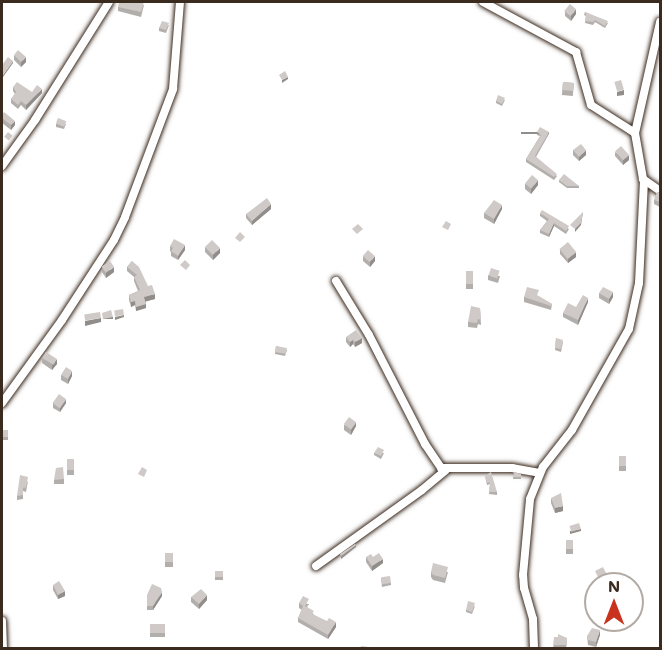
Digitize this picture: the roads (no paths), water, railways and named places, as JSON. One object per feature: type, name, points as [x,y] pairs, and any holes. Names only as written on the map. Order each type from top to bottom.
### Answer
[{"type":"street","points":[[2,166],[35,120],[109,2]]},
{"type":"street","points":[[2,403],[62,320],[114,240],[125,217],[173,89],[180,2]]},
{"type":"street","points":[[483,2],[572,48],[579,58],[583,82],[591,105],[635,134]]},
{"type":"street","points":[[534,648],[533,619],[524,588],[523,575],[526,519],[530,499],[540,473],[594,393],[631,324],[639,283],[644,182],[635,134],[660,22]]},
{"type":"street","points":[[644,182],[660,191]]},
{"type":"street","points":[[336,281],[369,335],[425,444],[439,466],[446,470],[512,468],[540,473]]},
{"type":"street","points":[[316,566],[422,490],[446,470]]},
{"type":"street","points":[[2,621],[3,648]]}]
